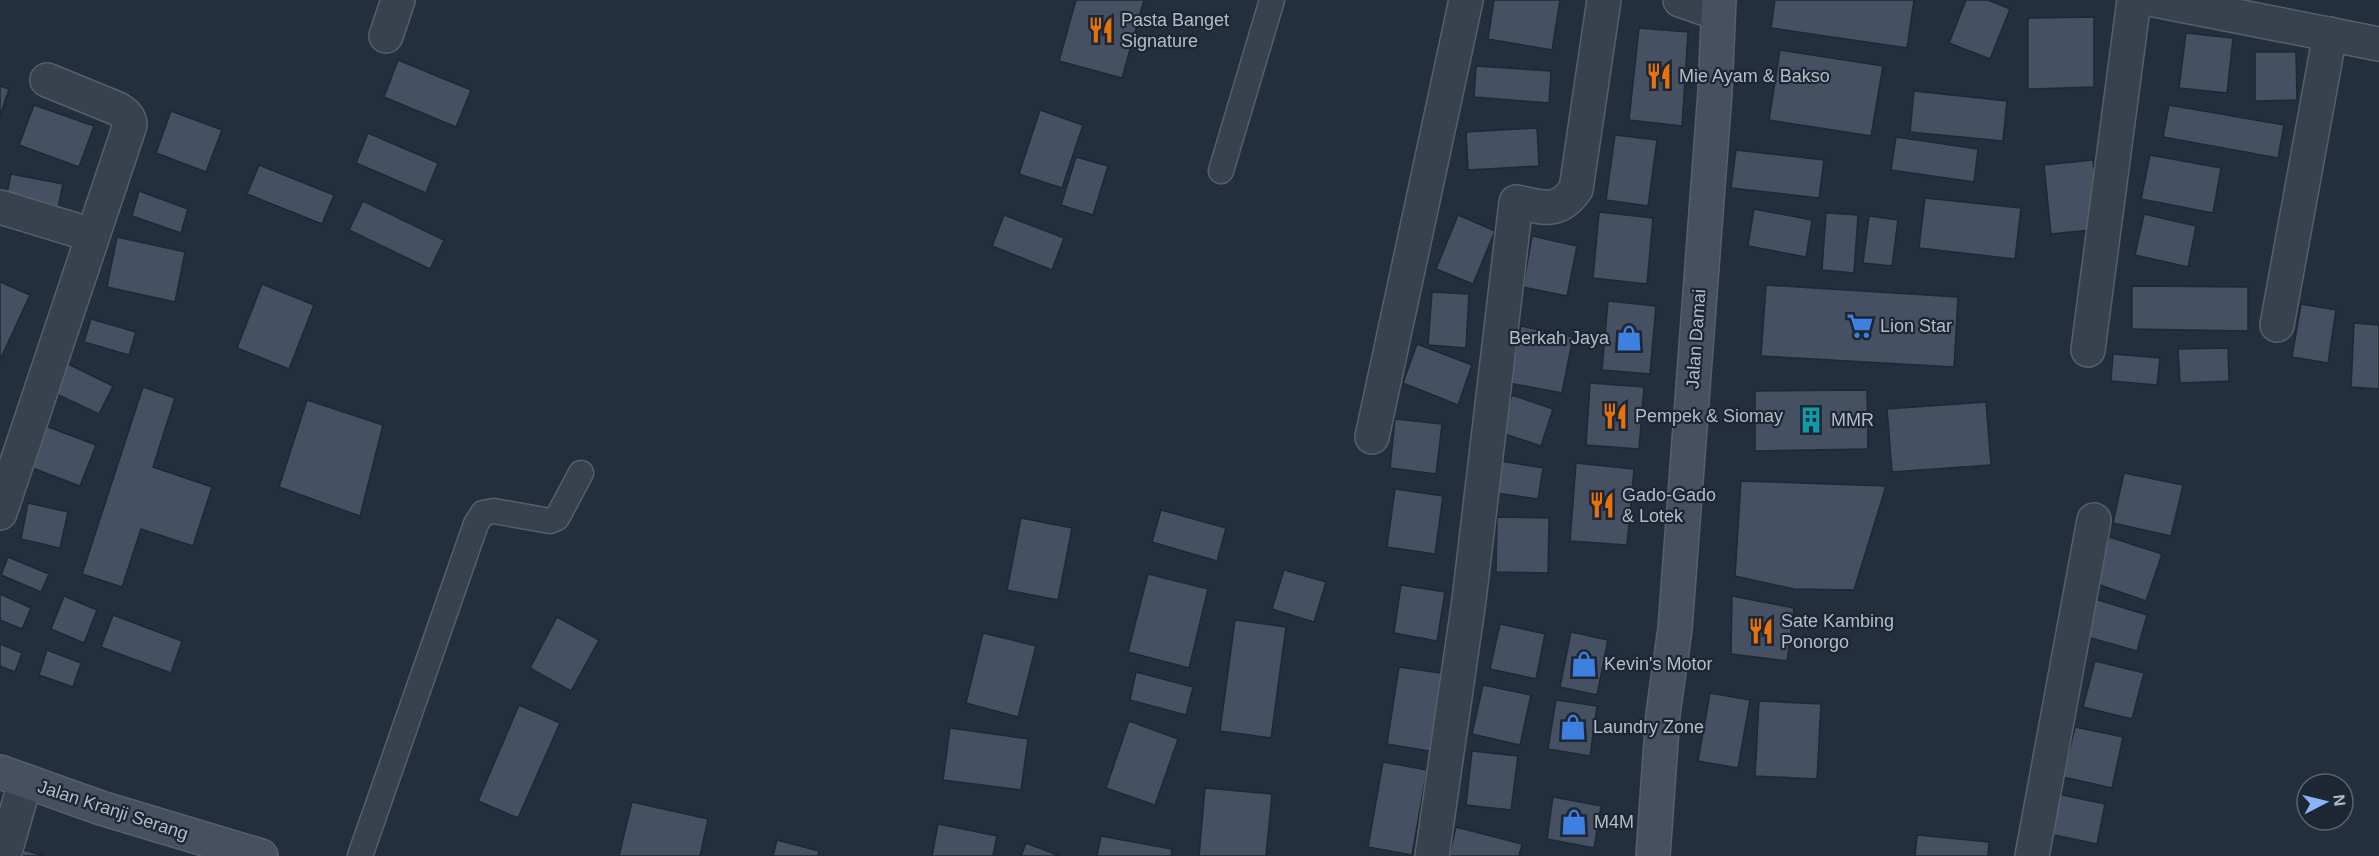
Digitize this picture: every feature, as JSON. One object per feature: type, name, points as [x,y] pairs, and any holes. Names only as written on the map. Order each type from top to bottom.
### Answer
[{"type":"main road","name":"Jalan Damai","points":[[1653,856],[1663,714],[1674,629],[1715,92],[1718,7]]},
{"type":"main road","name":"Jalan Kranji Serang","points":[[13,777],[101,808],[261,856]]},
{"type":"street","points":[[386,36],[398,0]]},
{"type":"street","points":[[1372,438],[1466,0]]},
{"type":"street","points":[[1432,856],[1469,600],[1516,202],[1548,208],[1559,206],[1568,200],[1575,189],[1604,0]]},
{"type":"street","points":[[1680,0],[1718,7]]},
{"type":"street","points":[[2088,350],[2134,0]]},
{"type":"street","points":[[2155,0],[2379,44]]},
{"type":"street","points":[[2277,325],[2330,34]]},
{"type":"street","points":[[0,513],[130,125],[130,120],[118,109],[47,80]]},
{"type":"street","points":[[0,207],[92,235]]},
{"type":"street","points":[[2032,856],[2094,520]]},
{"type":"street","points":[[4,856],[13,777]]},
{"type":"lane","points":[[1221,171],[1272,0]]},
{"type":"lane","points":[[360,856],[476,524],[483,513],[494,511],[550,521],[557,518],[581,474]]},
{"type":"building","name":"Pasta Banget Signature","points":[[1076,0],[1144,0],[1122,78],[1059,61]]},
{"type":"building","points":[[1494,0],[1560,0],[1552,50],[1488,39]]},
{"type":"building","points":[[1775,0],[1914,0],[1907,48],[1771,28]]},
{"type":"building","points":[[1966,0],[1988,0],[2010,9],[1990,59],[1949,43]]},
{"type":"building","points":[[2094,17],[2094,87],[2028,89],[2028,18]]},
{"type":"building","name":"Mie Ayam & Bakso","points":[[1639,28],[1688,32],[1682,126],[1629,120]]},
{"type":"building","points":[[2186,33],[2233,38],[2227,93],[2179,88]]},
{"type":"building","points":[[1780,50],[1883,66],[1871,136],[1769,120]]},
{"type":"building","points":[[2255,52],[2296,52],[2297,100],[2255,101]]},
{"type":"building","points":[[398,60],[471,90],[456,127],[384,97]]},
{"type":"building","points":[[1476,66],[1551,71],[1549,103],[1474,97]]},
{"type":"building","points":[[0,86],[9,89],[0,116]]},
{"type":"building","points":[[1914,91],[2007,101],[2003,141],[1910,132]]},
{"type":"building","points":[[34,105],[94,126],[79,167],[19,145]]},
{"type":"building","points":[[2169,105],[2284,125],[2278,158],[2163,137]]},
{"type":"building","points":[[1040,110],[1083,125],[1062,188],[1019,174]]},
{"type":"building","points":[[171,111],[222,130],[206,172],[156,153]]},
{"type":"building","points":[[1537,128],[1539,166],[1468,170],[1466,132]]},
{"type":"building","points":[[368,133],[438,163],[426,193],[356,163]]},
{"type":"building","points":[[1615,135],[1657,140],[1648,206],[1606,200]]},
{"type":"building","points":[[1896,137],[1978,149],[1974,182],[1891,170]]},
{"type":"building","points":[[1736,150],[1824,160],[1819,198],[1731,188]]},
{"type":"building","points":[[2150,155],[2221,168],[2213,213],[2141,199]]},
{"type":"building","points":[[1076,157],[1108,166],[1093,215],[1061,205]]},
{"type":"building","points":[[2093,160],[2100,229],[2051,234],[2044,165]]},
{"type":"building","points":[[259,165],[334,195],[322,224],[247,194]]},
{"type":"building","points":[[11,174],[63,184],[56,218],[5,202]]},
{"type":"building","points":[[139,191],[188,209],[181,233],[132,216]]},
{"type":"building","points":[[1925,198],[2021,208],[2015,259],[1919,248]]},
{"type":"building","points":[[363,201],[444,240],[430,269],[349,230]]},
{"type":"building","points":[[1754,209],[1812,220],[1806,257],[1748,246]]},
{"type":"building","points":[[1599,212],[1653,218],[1647,284],[1593,278]]},
{"type":"building","points":[[1826,213],[1858,215],[1854,273],[1822,270]]},
{"type":"building","points":[[2144,214],[2196,226],[2188,267],[2135,255]]},
{"type":"building","points":[[1004,215],[1064,238],[1052,270],[992,246]]},
{"type":"building","points":[[1458,215],[1495,231],[1473,284],[1436,269]]},
{"type":"building","points":[[1869,216],[1898,220],[1892,266],[1863,263]]},
{"type":"building","points":[[1532,236],[1577,246],[1567,296],[1523,287]]},
{"type":"building","points":[[117,237],[185,252],[175,302],[107,287]]},
{"type":"building","points":[[0,282],[30,295],[0,360]]},
{"type":"building","points":[[262,284],[314,305],[289,369],[237,348]]},
{"type":"building","name":"Lion Star","points":[[1766,285],[1958,297],[1954,367],[1761,356]]},
{"type":"building","points":[[2132,286],[2248,287],[2248,331],[2132,329]]},
{"type":"building","points":[[1432,292],[1469,294],[1466,348],[1428,345]]},
{"type":"building","name":"Berkah Jaya","points":[[1608,301],[1656,306],[1650,374],[1602,370]]},
{"type":"building","points":[[2301,304],[2336,310],[2328,363],[2292,357]]},
{"type":"building","points":[[91,319],[136,332],[129,355],[84,342]]},
{"type":"building","points":[[2354,323],[2379,325],[2379,389],[2351,387]]},
{"type":"building","points":[[1521,326],[1573,337],[1562,393],[1509,383]]},
{"type":"building","points":[[1417,344],[1472,365],[1458,405],[1403,383]]},
{"type":"building","points":[[2228,348],[2229,381],[2180,383],[2178,349]]},
{"type":"building","points":[[2113,354],[2160,358],[2157,385],[2111,381]]},
{"type":"building","points":[[64,362],[113,386],[99,414],[50,391]]},
{"type":"building","name":"Pempek & Siomay","points":[[1590,383],[1644,387],[1639,449],[1586,445]]},
{"type":"building","points":[[143,387],[175,398],[153,467],[212,487],[193,546],[141,529],[122,587],[82,574]]},
{"type":"building","name":"MMR","points":[[1867,390],[1868,449],[1755,451],[1755,391]]},
{"type":"building","points":[[1512,395],[1553,409],[1541,446],[1499,432]]},
{"type":"building","points":[[307,400],[383,425],[360,516],[279,487]]},
{"type":"building","points":[[1986,402],[1991,465],[1892,472],[1887,409]]},
{"type":"building","points":[[1395,419],[1442,424],[1436,474],[1390,468]]},
{"type":"building","points":[[43,425],[96,445],[80,486],[27,466]]},
{"type":"building","points":[[1501,461],[1543,468],[1538,499],[1496,493]]},
{"type":"building","name":"Gado-Gado & Lotek","points":[[1576,463],[1634,469],[1627,545],[1570,541]]},
{"type":"building","points":[[2124,473],[2183,485],[2171,536],[2113,523]]},
{"type":"building","points":[[1741,481],[1886,486],[1854,590],[1794,589],[1735,576]]},
{"type":"building","points":[[1395,489],[1443,496],[1435,554],[1387,547]]},
{"type":"building","points":[[28,503],[68,512],[60,548],[21,539]]},
{"type":"building","points":[[1161,510],[1226,528],[1217,561],[1152,542]]},
{"type":"building","points":[[1497,517],[1549,518],[1548,573],[1496,572]]},
{"type":"building","points":[[1021,518],[1072,528],[1058,600],[1007,590]]},
{"type":"building","points":[[2109,537],[2162,554],[2146,601],[2094,583]]},
{"type":"building","points":[[8,557],[49,574],[41,592],[1,575]]},
{"type":"building","points":[[1284,570],[1326,582],[1314,622],[1272,609]]},
{"type":"building","points":[[1148,574],[1208,589],[1189,668],[1128,652]]},
{"type":"building","points":[[1401,585],[1445,592],[1437,641],[1394,633]]},
{"type":"building","points":[[0,594],[31,608],[22,629],[0,620]]},
{"type":"building","points":[[64,596],[97,610],[84,643],[51,629]]},
{"type":"building","name":"Sate Kambing Ponorgo","points":[[1732,596],[1794,608],[1787,661],[1731,654]]},
{"type":"building","points":[[2095,599],[2147,615],[2137,651],[2084,636]]},
{"type":"building","points":[[113,615],[182,641],[171,673],[101,647]]},
{"type":"building","points":[[557,617],[599,640],[571,691],[530,668]]},
{"type":"building","points":[[1235,620],[1286,627],[1271,738],[1220,731]]},
{"type":"building","points":[[1500,624],[1545,634],[1536,679],[1490,669]]},
{"type":"building","name":"Kevin's Motor","points":[[1571,632],[1608,640],[1597,695],[1560,687]]},
{"type":"building","points":[[983,633],[1036,646],[1018,717],[966,703]]},
{"type":"building","points":[[0,644],[22,653],[15,672],[0,666]]},
{"type":"building","points":[[47,650],[81,663],[73,687],[39,675]]},
{"type":"building","points":[[2095,661],[2144,673],[2132,719],[2083,707]]},
{"type":"building","points":[[1399,667],[1447,674],[1435,752],[1387,744]]},
{"type":"building","points":[[1136,672],[1193,687],[1186,715],[1130,700]]},
{"type":"building","points":[[1483,685],[1531,695],[1520,745],[1472,734]]},
{"type":"building","points":[[1710,693],[1750,700],[1738,768],[1698,761]]},
{"type":"building","name":"Laundry Zone","points":[[1556,700],[1597,706],[1590,756],[1548,749]]},
{"type":"building","points":[[1759,701],[1821,704],[1817,779],[1755,776]]},
{"type":"building","points":[[519,705],[560,723],[518,818],[478,801]]},
{"type":"building","points":[[1129,721],[1178,739],[1155,805],[1106,788]]},
{"type":"building","points":[[2075,727],[2123,737],[2112,788],[2063,777]]},
{"type":"building","points":[[950,728],[1028,739],[1021,790],[943,780]]},
{"type":"building","points":[[1472,751],[1518,756],[1511,810],[1466,805]]},
{"type":"building","points":[[1383,762],[1427,770],[1412,855],[1368,847]]},
{"type":"building","points":[[1205,788],[1272,794],[1266,856],[1199,856]]},
{"type":"building","points":[[2048,792],[2105,804],[2097,844],[2040,832]]},
{"type":"building","name":"M4M","points":[[1553,797],[1601,806],[1594,848],[1547,839]]},
{"type":"building","points":[[632,802],[708,819],[700,856],[619,856]]},
{"type":"building","points":[[938,824],[997,836],[993,856],[932,856]]},
{"type":"building","points":[[1456,827],[1522,844],[1519,856],[1449,856]]},
{"type":"building","points":[[1917,835],[1989,842],[1988,856],[1915,856]]},
{"type":"building","points":[[1101,836],[1172,849],[1171,856],[1097,856]]},
{"type":"building","points":[[777,840],[819,851],[818,856],[773,856]]},
{"type":"building","points":[[1026,843],[1060,856],[1021,856]]},
{"type":"building","points":[[24,850],[45,856],[22,856]]},
{"type":"place","name":"Pasta Banget Signature","points":[[1101,30]]},
{"type":"place","name":"Mie Ayam & Bakso","points":[[1659,76]]},
{"type":"place","name":"Lion Star","points":[[1860,326]]},
{"type":"place","name":"Berkah Jaya","points":[[1629,338]]},
{"type":"place","name":"Pempek & Siomay","points":[[1615,416]]},
{"type":"place","name":"MMR","points":[[1811,420]]},
{"type":"place","name":"Gado-Gado & Lotek","points":[[1602,505]]},
{"type":"place","name":"Sate Kambing Ponorgo","points":[[1761,631]]},
{"type":"place","name":"Kevin's Motor","points":[[1584,664]]},
{"type":"place","name":"Laundry Zone","points":[[1573,727]]},
{"type":"place","name":"M4M","points":[[1574,822]]}]
